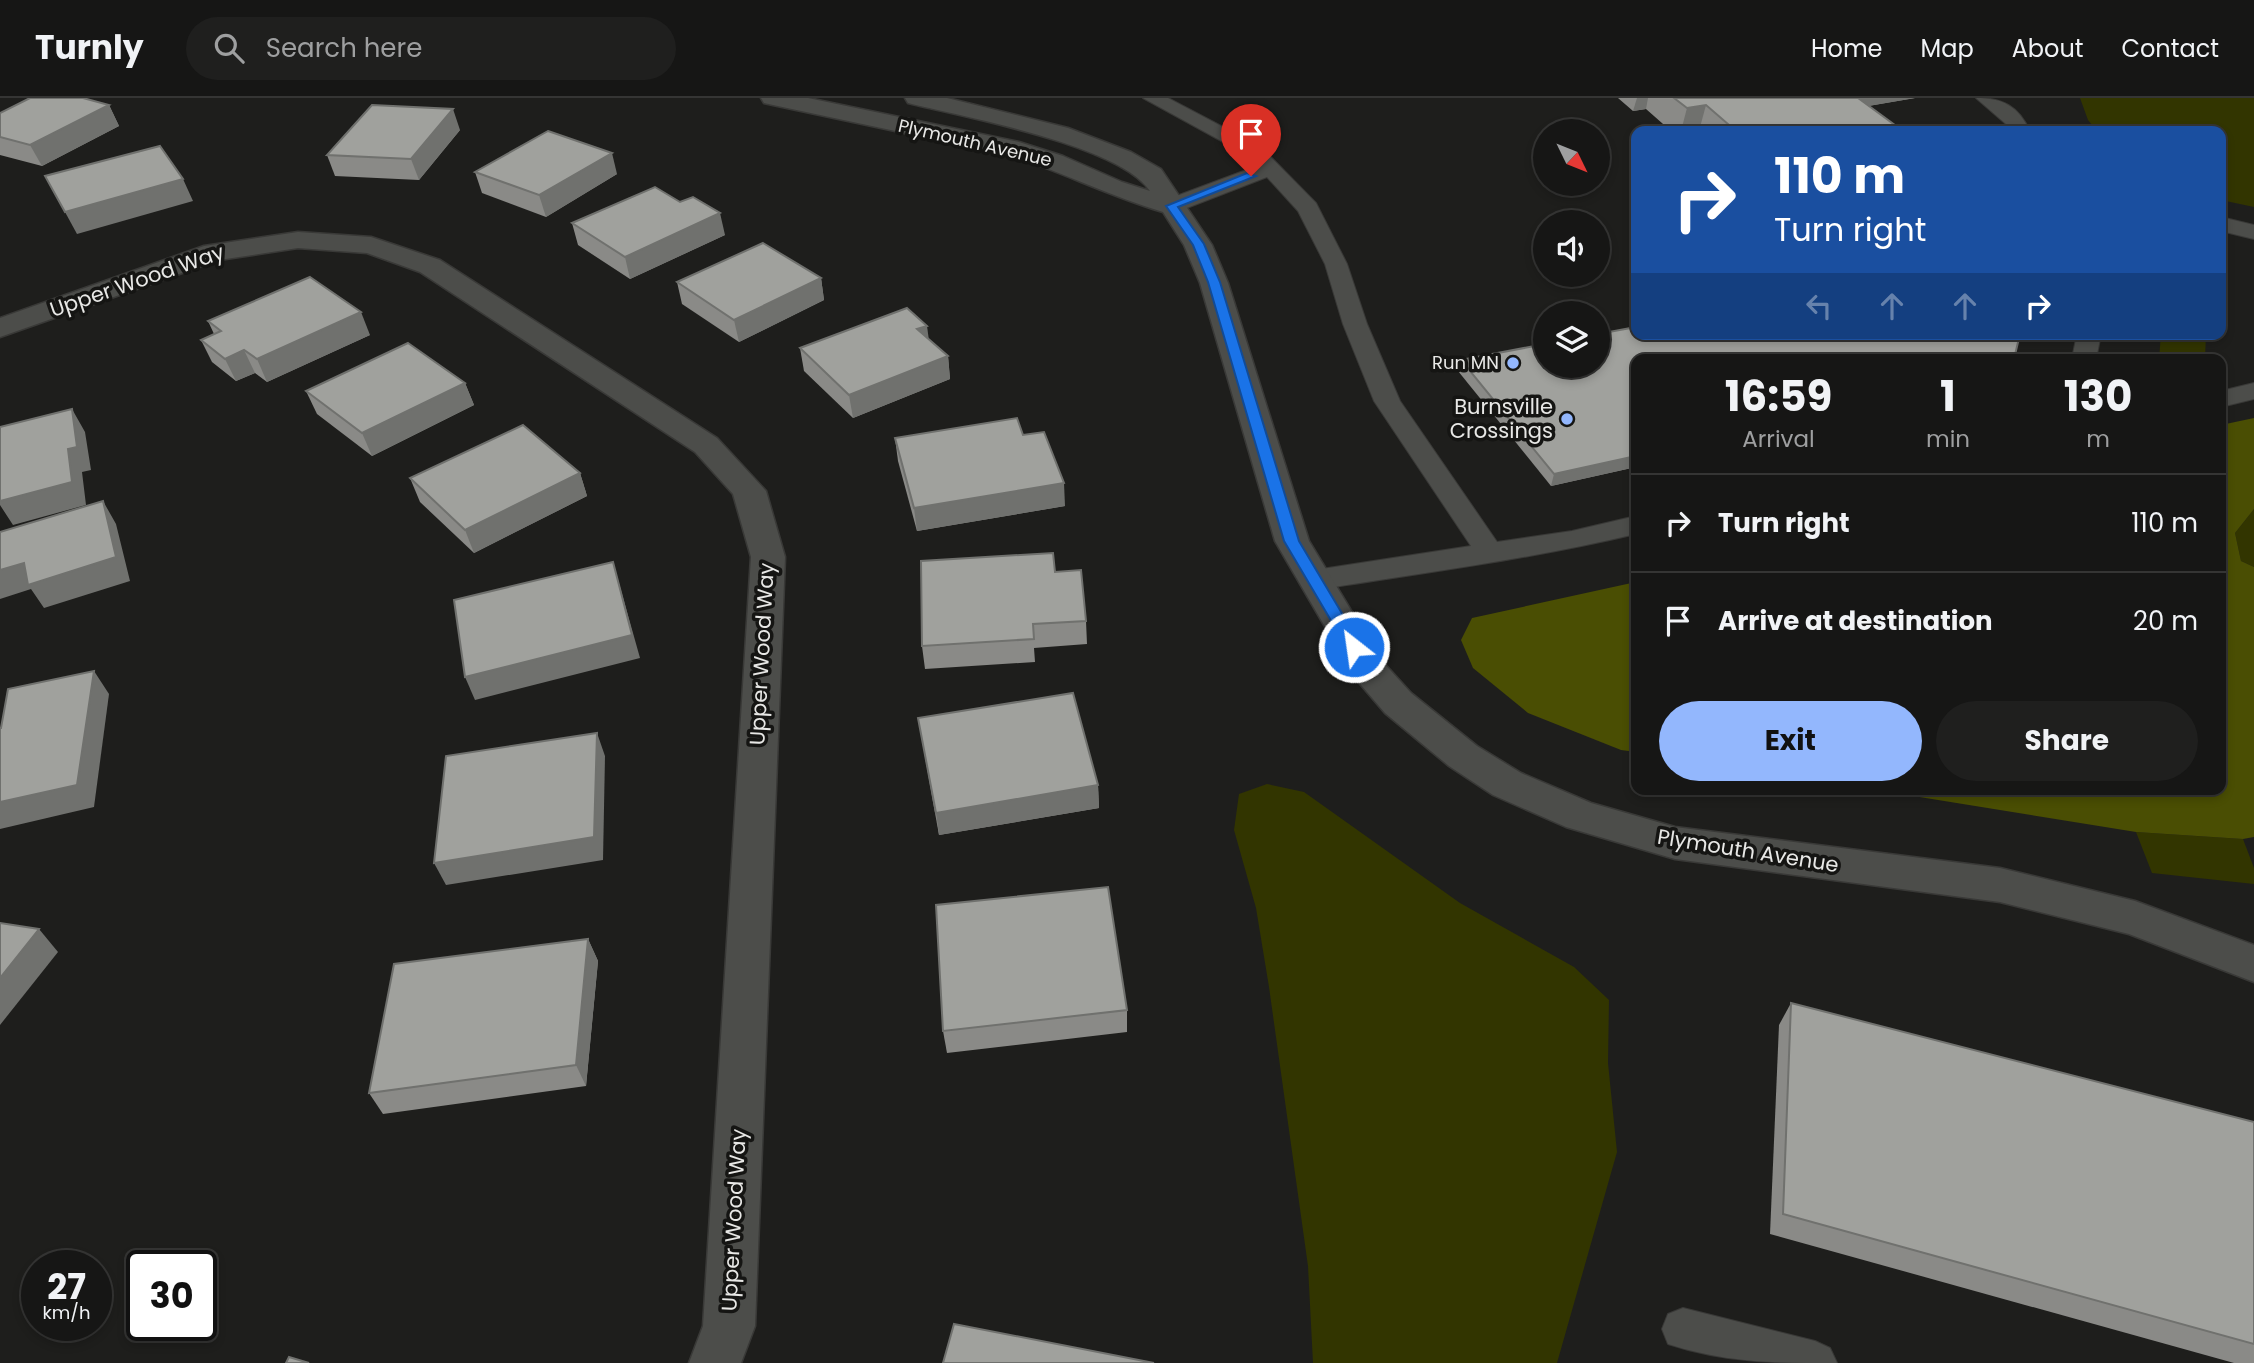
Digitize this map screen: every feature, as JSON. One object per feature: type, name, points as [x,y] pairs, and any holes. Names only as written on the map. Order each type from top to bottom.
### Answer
[{"type":"street","name":"Plymouth Avenue","points":[[773,98],[1019,150],[1054,161],[1114,188],[1171,206]]},
{"type":"street","name":"Plymouth Avenue","points":[[917,98],[1059,133],[1122,157],[1153,174],[1171,206],[1198,244],[1214,282],[1292,541],[1368,669],[1406,710],[1463,756],[1507,784],[1580,817],[1688,846],[2000,885],[2072,900],[2185,935],[2254,964]]},
{"type":"street","name":"Upper Wood Way","points":[[0,328],[214,252],[298,240],[371,245],[430,266],[705,445],[749,491],[768,556],[729,1326],[715,1363]]},
{"type":"lane","points":[[1986,98],[2018,126]]},
{"type":"lane","points":[[1150,99],[1254,152],[1308,208],[1346,290],[1355,324],[1387,401],[1490,553]]},
{"type":"lane","points":[[1171,206],[1272,168]]},
{"type":"lane","points":[[2226,225],[2254,232]]},
{"type":"lane","points":[[2226,398],[2254,391]]},
{"type":"lane","points":[[1315,580],[1572,541],[1631,526]]},
{"type":"lane","points":[[1683,1329],[1815,1363]]},
{"type":"shaded area","points":[[2080,98],[2254,98],[2254,207],[2226,201],[2226,126],[2093,126]]},
{"type":"shaded area","points":[[2161,340],[2206,340],[2205,354],[2159,354]]},
{"type":"shaded area","points":[[2254,418],[2254,509],[2235,533],[2241,561],[2254,567],[2254,837],[2243,839],[2136,832],[1907,795],[2226,795],[2226,424]]},
{"type":"shaded area","points":[[2254,509],[2254,567],[2241,561],[2235,533]]},
{"type":"shaded area","points":[[1631,583],[1631,751],[1621,750],[1528,713],[1473,668],[1461,640],[1472,618]]},
{"type":"shaded area","points":[[1267,784],[1304,792],[1460,903],[1574,967],[1609,1000],[1608,1063],[1617,1152],[1557,1363],[1313,1363],[1308,1266],[1269,987],[1256,908],[1234,830],[1239,794]]},
{"type":"shaded area","points":[[2136,832],[2243,839],[2254,868],[2254,884],[2152,873]]},
{"type":"building","points":[[30,98],[83,98],[109,105],[30,145],[0,137],[0,113]]},
{"type":"building","points":[[1674,98],[1858,98],[1896,126],[1730,126],[1706,105],[1687,108]]},
{"type":"building","points":[[372,105],[453,109],[411,159],[327,155]]},
{"type":"building","points":[[548,131],[612,153],[539,195],[475,172]]},
{"type":"building","points":[[160,146],[183,179],[65,212],[45,176]]},
{"type":"building","points":[[655,187],[680,202],[693,197],[720,213],[625,257],[572,223]]},
{"type":"building","points":[[763,243],[821,278],[734,320],[677,282]]},
{"type":"building","points":[[310,277],[361,312],[257,359],[244,350],[225,359],[201,340],[221,331],[208,321]]},
{"type":"building","points":[[907,308],[927,326],[917,329],[948,356],[849,395],[800,348]]},
{"type":"building","name":"Burnsville Crossings","points":[[1631,328],[1631,340],[2019,340],[2015,354],[1631,354],[1631,457],[1554,474],[1461,360],[1533,346],[1533,378],[1610,378],[1610,332]]},
{"type":"building","points":[[408,343],[465,383],[362,433],[306,391]]},
{"type":"building","points":[[72,409],[77,447],[68,449],[72,482],[0,501],[0,427]]},
{"type":"building","points":[[1017,418],[1023,435],[1044,432],[1064,483],[914,508],[895,438]]},
{"type":"building","points":[[523,425],[580,473],[465,530],[410,478]]},
{"type":"building","points":[[103,501],[116,557],[28,585],[24,563],[0,570],[0,532]]},
{"type":"building","points":[[1053,553],[1055,572],[1081,570],[1086,621],[1033,624],[1034,639],[922,646],[921,561]]},
{"type":"building","points":[[613,562],[632,635],[465,677],[454,600]]},
{"type":"building","points":[[94,671],[77,785],[0,802],[0,728],[8,689]]},
{"type":"building","points":[[1073,693],[1098,785],[936,813],[918,718]]},
{"type":"building","points":[[597,733],[594,837],[434,863],[446,756]]},
{"type":"building","points":[[1108,887],[1127,1010],[943,1031],[936,905]]},
{"type":"building","points":[[0,923],[39,929],[0,978]]},
{"type":"building","points":[[588,939],[576,1065],[369,1093],[394,964]]},
{"type":"building","points":[[1791,1003],[2254,1122],[2254,1344],[1783,1214]]},
{"type":"building","points":[[954,1324],[1154,1363],[943,1363]]},
{"type":"building","points":[[289,1357],[309,1363],[286,1363]]},
{"type":"place","name":"Run MN","points":[[1513,363]]},
{"type":"place","name":"Burnsville Crossings","points":[[1567,419]]},
{"type":"route","points":[[1251,176],[1171,206],[1198,244],[1214,282],[1292,541],[1354,647]]}]
